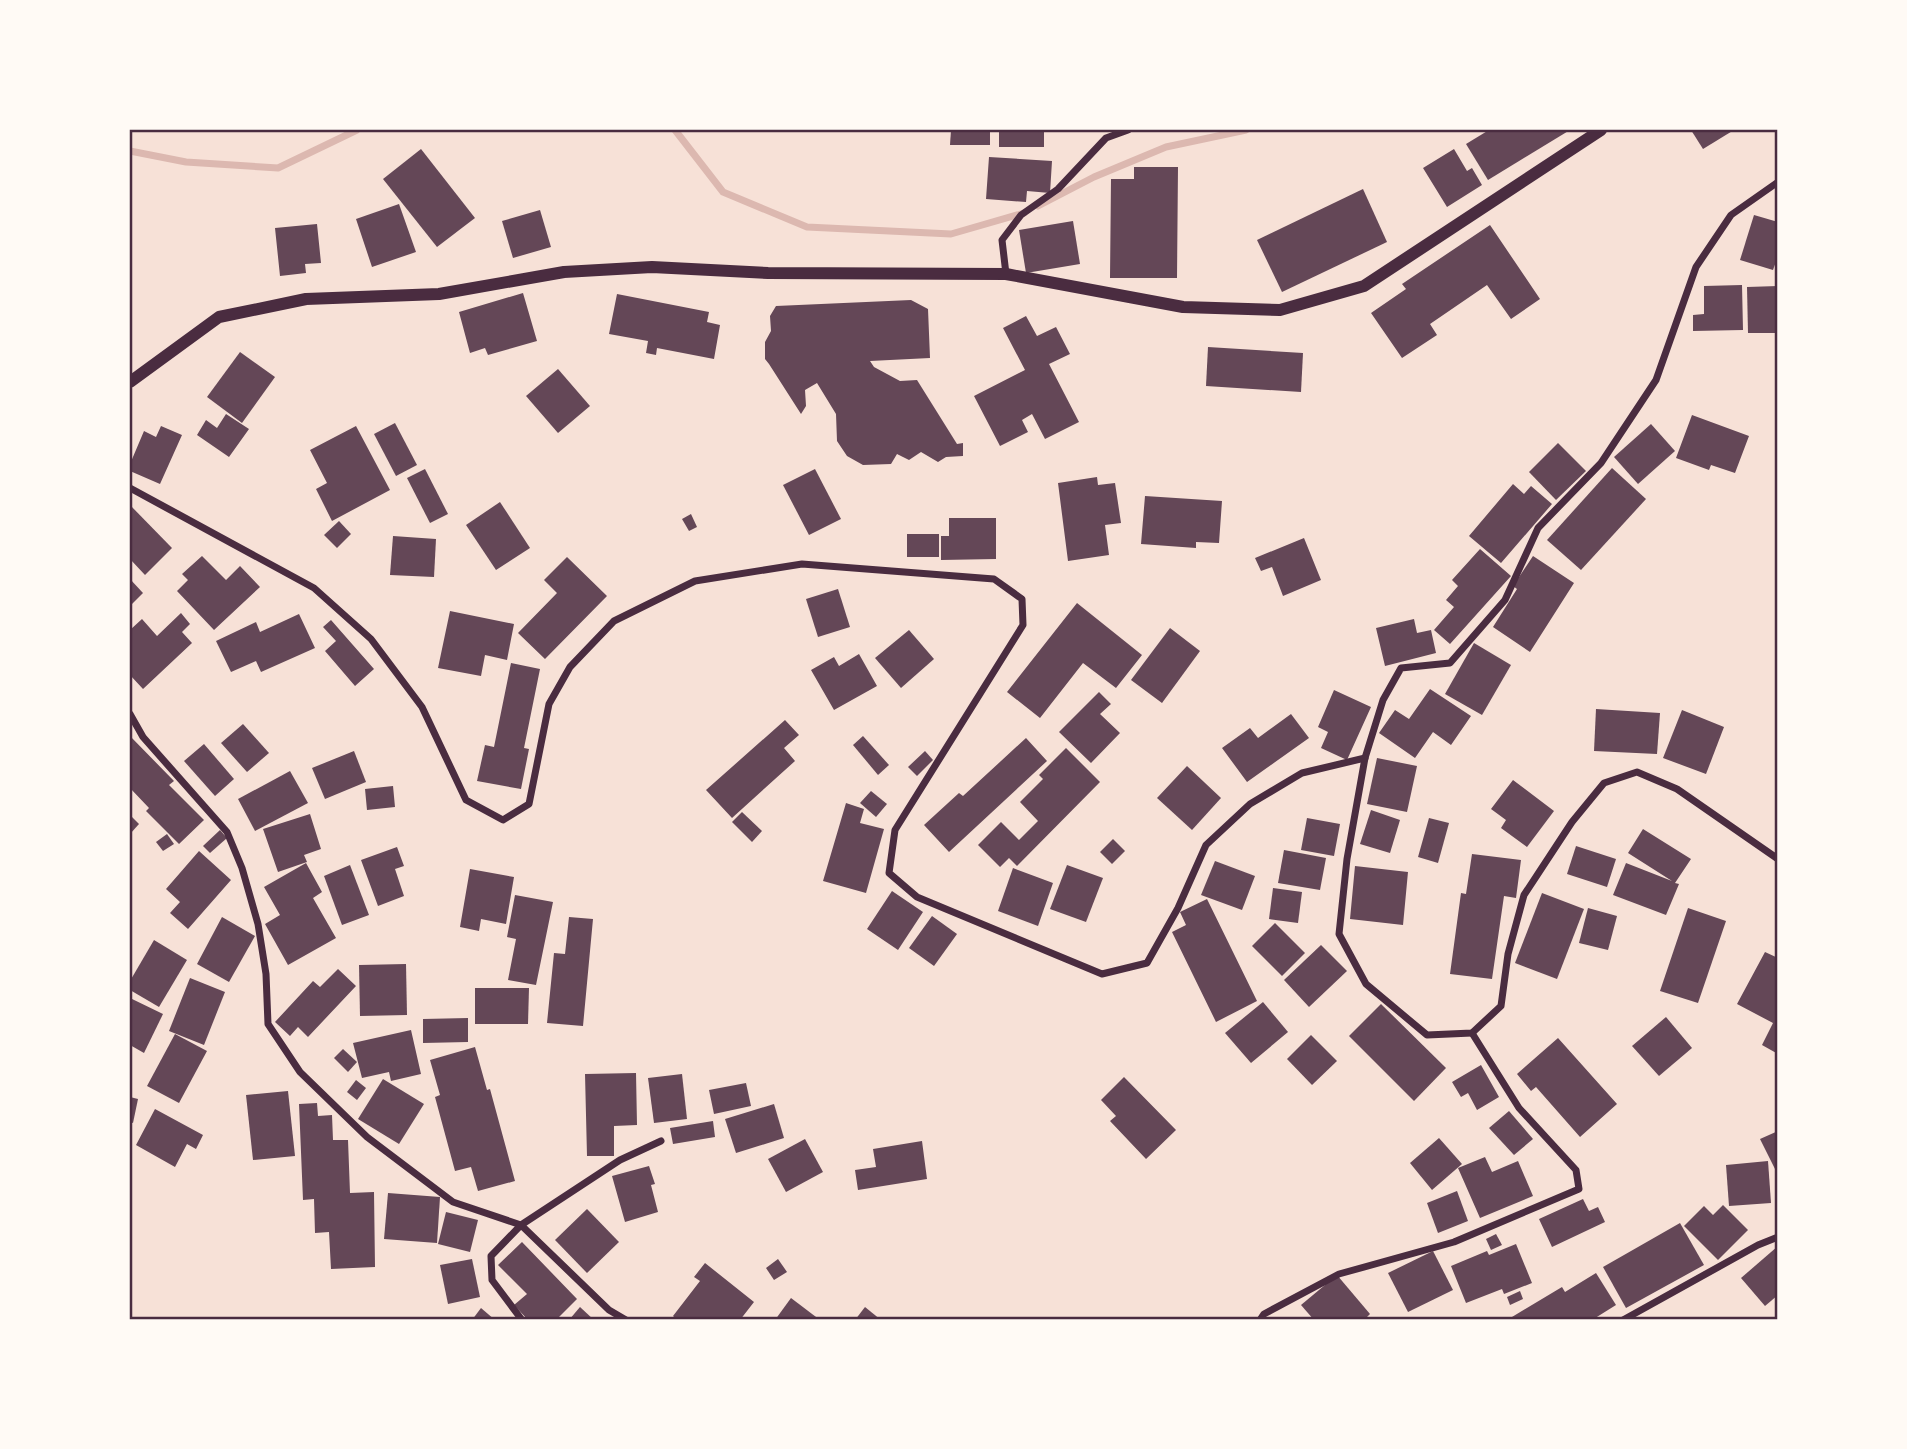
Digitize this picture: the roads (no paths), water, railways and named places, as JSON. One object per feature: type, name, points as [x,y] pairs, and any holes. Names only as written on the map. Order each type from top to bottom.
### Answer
[{"type":"street","points":[[1006,274],[1002,240],[1021,215],[1058,189],[1106,138],[1128,130]]},
{"type":"street","points":[[130,382],[219,317],[306,299],[439,294],[564,272],[652,267],[781,274],[1006,274],[1183,307],[1280,310],[1364,286],[1601,130]]},
{"type":"street","points":[[1777,182],[1731,215],[1696,267],[1656,380],[1601,463],[1538,528],[1505,600],[1450,663],[1401,668],[1383,700],[1365,758],[1348,847],[1339,934],[1366,984],[1427,1035],[1472,1033],[1501,1006],[1508,954],[1524,895],[1572,822],[1604,783],[1637,772],[1677,789],[1777,859]]},
{"type":"street","points":[[130,488],[314,588],[371,639],[422,707],[466,800],[503,820],[529,804],[550,704],[570,667],[614,621],[695,582],[802,564],[994,579],[1022,599],[1023,625],[895,830],[889,873],[917,897],[1102,974],[1147,963],[1178,908],[1206,845],[1250,804],[1302,773],[1365,758]]},
{"type":"street","points":[[130,714],[144,737],[227,832],[242,868],[258,924],[266,974],[268,1024],[300,1072],[367,1137],[453,1202],[521,1225],[609,1310],[626,1320]]},
{"type":"street","points":[[1260,1320],[1264,1314],[1339,1274],[1454,1242],[1579,1189],[1576,1170],[1519,1108],[1472,1033]]},
{"type":"street","points":[[522,1320],[492,1280],[491,1256],[521,1225],[620,1160],[661,1140]]},
{"type":"street","points":[[1623,1320],[1777,1237]]},
{"type":"waterway","points":[[130,151],[186,162],[278,168],[357,130]]},
{"type":"waterway","points":[[675,130],[723,192],[807,227],[951,234],[1024,213]]},
{"type":"waterway","points":[[1038,206],[1094,177],[1166,147],[1246,130]]}]
